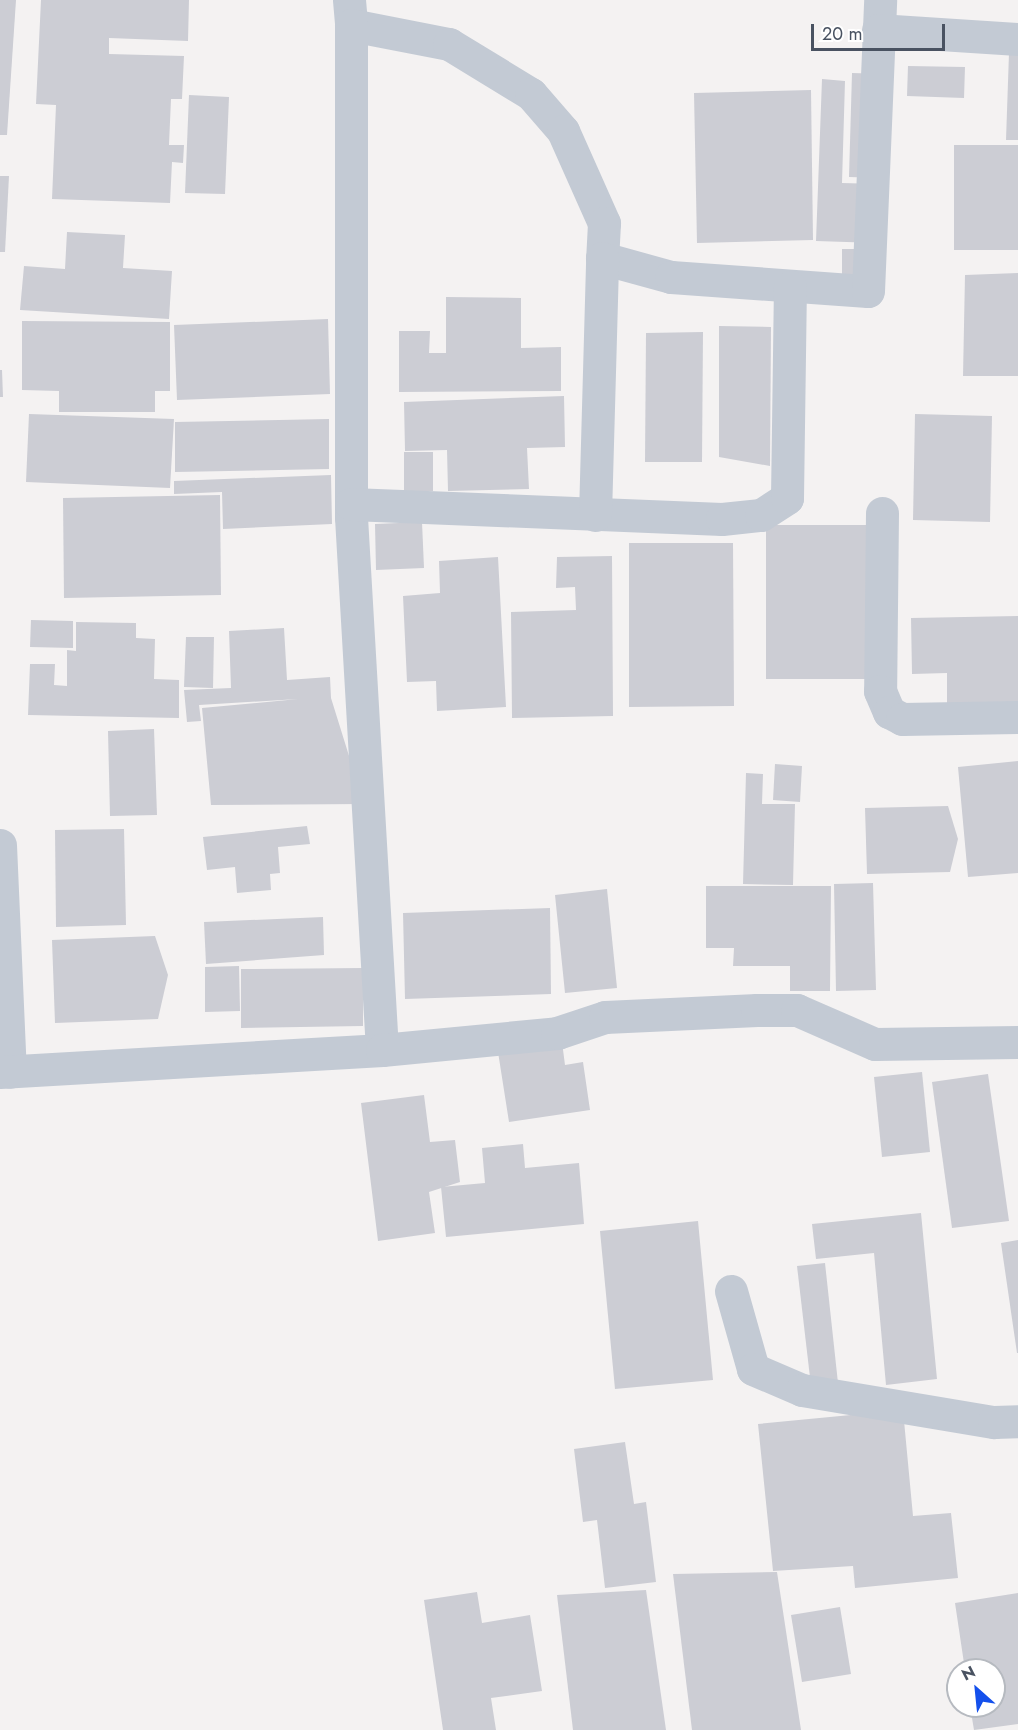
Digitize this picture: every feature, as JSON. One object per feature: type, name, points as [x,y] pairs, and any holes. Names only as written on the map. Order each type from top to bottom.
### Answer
[{"type":"street","points":[[382,1050],[351,504],[350,12],[449,44],[531,94],[563,132],[604,223],[595,515]]},
{"type":"street","points":[[602,258],[671,277],[868,291],[879,15],[1018,39]]},
{"type":"street","points":[[351,504],[722,519],[761,515],[787,498],[790,287]]},
{"type":"street","points":[[882,513],[880,691],[889,712],[902,719],[1018,717]]},
{"type":"street","points":[[0,845],[5,1072],[382,1050],[557,1034],[605,1017],[757,1010],[797,1010],[875,1044],[1018,1042]]},
{"type":"street","points":[[731,1291],[753,1369],[802,1390],[994,1422],[1018,1421]]},
{"type":"building","points":[[0,0],[16,0],[7,135],[0,135]]},
{"type":"building","points":[[41,0],[189,0],[188,41],[109,38],[109,54],[184,56],[182,99],[171,99],[169,145],[184,145],[183,163],[172,162],[170,203],[52,199],[56,105],[36,104]]},
{"type":"building","points":[[1009,53],[1018,53],[1018,140],[1006,140]]},
{"type":"building","points":[[908,66],[965,67],[964,98],[907,96]]},
{"type":"building","points":[[852,73],[885,74],[882,178],[849,177]]},
{"type":"building","points":[[822,79],[845,81],[842,183],[879,184],[877,243],[816,241]]},
{"type":"building","points":[[811,90],[813,240],[697,243],[694,93]]},
{"type":"building","points":[[189,95],[229,97],[225,194],[185,193]]},
{"type":"building","points":[[954,145],[1018,145],[1018,250],[954,250]]},
{"type":"building","points":[[0,176],[9,176],[5,252],[0,252]]},
{"type":"building","points":[[67,232],[125,235],[123,268],[172,271],[169,319],[20,310],[24,266],[65,269]]},
{"type":"building","points":[[842,249],[867,249],[867,278],[842,277]]},
{"type":"building","points":[[1018,273],[1018,376],[963,376],[965,275]]},
{"type":"building","points":[[446,297],[521,298],[521,348],[561,347],[561,391],[399,392],[399,331],[430,331],[429,353],[446,353]]},
{"type":"building","points":[[328,319],[330,394],[177,400],[174,325]]},
{"type":"building","points":[[22,321],[170,322],[170,391],[155,391],[155,412],[59,412],[59,391],[22,390]]},
{"type":"building","points":[[719,326],[771,327],[770,466],[719,457]]},
{"type":"building","points":[[703,332],[702,462],[645,462],[646,333]]},
{"type":"building","points":[[0,370],[2,370],[3,397],[0,397]]},
{"type":"building","points":[[564,396],[565,447],[527,448],[529,489],[448,491],[447,450],[405,451],[404,402]]},
{"type":"building","points":[[29,414],[174,419],[170,488],[26,482]]},
{"type":"building","points":[[915,414],[992,416],[990,522],[913,520]]},
{"type":"building","points":[[329,419],[329,469],[175,472],[175,422]]},
{"type":"building","points":[[404,452],[433,452],[433,491],[404,491]]},
{"type":"building","points":[[331,475],[332,524],[223,529],[222,492],[174,494],[174,481]]},
{"type":"building","points":[[220,495],[221,595],[64,598],[63,498]]},
{"type":"building","points":[[422,522],[424,568],[376,570],[375,524]]},
{"type":"building","points":[[766,525],[871,525],[870,679],[766,679]]},
{"type":"building","points":[[629,543],[733,543],[734,706],[629,707]]},
{"type":"building","points":[[612,556],[613,716],[512,718],[511,612],[576,610],[575,587],[556,588],[557,557]]},
{"type":"building","points":[[498,557],[506,707],[437,711],[436,681],[407,682],[403,596],[440,593],[439,561]]},
{"type":"building","points":[[1018,616],[1018,707],[947,708],[947,673],[912,674],[911,618]]},
{"type":"building","points":[[31,620],[73,621],[73,648],[30,647]]},
{"type":"building","points":[[76,622],[136,623],[136,638],[155,639],[154,679],[179,680],[179,718],[28,715],[30,664],[55,664],[54,685],[67,686],[67,650],[76,651]]},
{"type":"building","points":[[284,628],[287,680],[330,677],[331,698],[364,804],[211,805],[202,708],[298,699],[199,705],[201,721],[187,722],[184,690],[231,688],[229,631]]},
{"type":"building","points":[[186,637],[214,637],[213,688],[184,687]]},
{"type":"building","points":[[154,729],[157,815],[110,816],[108,731]]},
{"type":"building","points":[[1018,761],[1018,873],[968,877],[958,767]]},
{"type":"building","points":[[775,764],[802,766],[800,802],[773,800]]},
{"type":"building","points":[[746,773],[763,774],[762,804],[795,804],[793,885],[743,884]]},
{"type":"building","points":[[948,806],[958,839],[950,872],[867,874],[865,808]]},
{"type":"building","points":[[307,826],[310,844],[278,847],[280,873],[270,874],[271,890],[237,893],[235,867],[207,870],[203,837]]},
{"type":"building","points":[[124,829],[126,925],[56,927],[55,830]]},
{"type":"building","points":[[873,883],[876,990],[836,991],[834,884]]},
{"type":"building","points":[[706,886],[831,886],[830,991],[790,991],[790,966],[733,966],[734,948],[706,948]]},
{"type":"building","points":[[607,889],[617,988],[565,993],[555,895]]},
{"type":"building","points":[[550,908],[551,994],[405,999],[403,913]]},
{"type":"building","points":[[323,917],[324,955],[206,964],[204,922]]},
{"type":"building","points":[[155,936],[168,975],[158,1019],[55,1023],[52,940]]},
{"type":"building","points":[[239,966],[240,1011],[205,1012],[205,967]]},
{"type":"building","points":[[363,968],[363,1026],[241,1028],[241,969]]},
{"type":"building","points":[[562,1042],[565,1065],[583,1062],[590,1110],[509,1122],[498,1052]]},
{"type":"building","points":[[922,1072],[930,1152],[882,1157],[874,1077]]},
{"type":"building","points":[[988,1074],[1009,1221],[952,1228],[932,1082]]},
{"type":"building","points":[[424,1095],[430,1142],[455,1140],[460,1182],[429,1192],[435,1233],[378,1241],[361,1103]]},
{"type":"building","points":[[523,1144],[525,1168],[579,1163],[584,1224],[446,1237],[441,1187],[485,1183],[482,1148]]},
{"type":"building","points":[[921,1213],[937,1379],[886,1385],[874,1253],[816,1259],[812,1224]]},
{"type":"building","points":[[698,1221],[713,1380],[615,1389],[600,1231]]},
{"type":"building","points":[[1018,1240],[1018,1353],[1017,1353],[1001,1243]]},
{"type":"building","points":[[825,1263],[838,1383],[811,1386],[797,1266]]},
{"type":"building","points":[[903,1410],[913,1516],[951,1513],[958,1578],[855,1588],[853,1566],[773,1571],[758,1424]]},
{"type":"building","points":[[625,1442],[634,1504],[646,1502],[656,1582],[605,1588],[597,1520],[583,1522],[574,1449]]},
{"type":"building","points":[[777,1572],[801,1730],[692,1730],[673,1574]]},
{"type":"building","points":[[646,1590],[666,1730],[573,1730],[557,1595]]},
{"type":"building","points":[[477,1592],[482,1623],[530,1615],[542,1691],[491,1698],[496,1730],[443,1730],[424,1600]]},
{"type":"building","points":[[1018,1593],[1018,1724],[974,1730],[972,1718],[1006,1718],[1006,1658],[963,1658],[955,1603]]},
{"type":"building","points":[[840,1607],[851,1674],[802,1682],[791,1615]]}]
